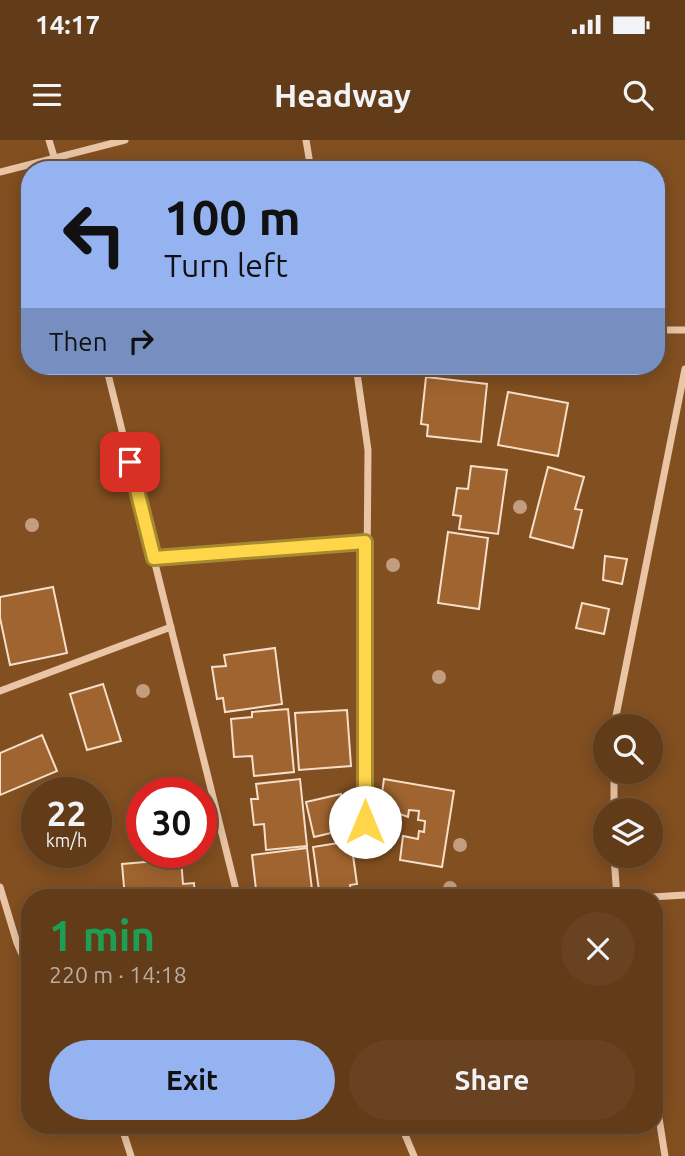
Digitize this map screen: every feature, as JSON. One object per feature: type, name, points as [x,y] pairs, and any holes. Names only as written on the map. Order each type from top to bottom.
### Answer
[{"type":"street","points":[[49,140],[56,161]]},
{"type":"street","points":[[40,161],[125,140]]},
{"type":"street","points":[[306,140],[310,161]]},
{"type":"street","points":[[0,172],[21,166]]},
{"type":"street","points":[[665,330],[685,330]]},
{"type":"street","points":[[616,714],[685,369]]},
{"type":"street","points":[[108,375],[235,889]]},
{"type":"street","points":[[357,375],[368,450],[365,542],[365,822]]},
{"type":"street","points":[[154,558],[365,542]]},
{"type":"street","points":[[0,691],[170,627]]},
{"type":"street","points":[[615,868],[616,889]]},
{"type":"street","points":[[0,887],[21,952]]},
{"type":"street","points":[[663,896],[685,895]]},
{"type":"street","points":[[124,1134],[131,1156]]},
{"type":"street","points":[[405,1134],[414,1156]]},
{"type":"street","points":[[662,1134],[666,1156]]},
{"type":"building","points":[[426,377],[487,384],[481,442],[427,436],[428,425],[421,424]]},
{"type":"building","points":[[508,392],[568,403],[558,456],[498,445]]},
{"type":"building","points":[[471,466],[507,470],[498,534],[459,529],[461,516],[453,515],[457,488],[468,489]]},
{"type":"building","points":[[548,467],[584,477],[575,509],[582,510],[573,548],[530,537]]},
{"type":"building","points":[[448,532],[488,538],[479,609],[438,603]]},
{"type":"building","points":[[605,556],[627,559],[622,584],[603,580]]},
{"type":"building","points":[[53,587],[67,653],[10,665],[0,618],[0,597]]},
{"type":"building","points":[[582,603],[609,609],[604,634],[576,628]]},
{"type":"building","points":[[275,648],[282,704],[225,712],[223,698],[217,699],[212,667],[226,666],[224,655]]},
{"type":"building","points":[[103,684],[121,741],[87,750],[70,694]]},
{"type":"building","points":[[288,709],[294,772],[254,776],[252,756],[234,757],[231,719],[252,717],[252,712]]},
{"type":"building","points":[[347,710],[351,766],[299,770],[295,713]]},
{"type":"building","points":[[42,735],[57,771],[43,777],[21,777],[21,786],[0,795],[0,753]]},
{"type":"building","points":[[300,779],[307,846],[266,850],[264,824],[254,825],[251,799],[258,799],[256,784]]},
{"type":"building","points":[[384,779],[454,791],[442,867],[400,860],[403,836],[418,839],[419,831],[424,832],[425,821],[418,820],[419,811],[409,810],[408,817],[380,807]]},
{"type":"building","points":[[341,794],[348,829],[314,837],[306,802]]},
{"type":"building","points":[[351,841],[357,884],[350,885],[350,889],[319,889],[313,847]]},
{"type":"building","points":[[307,848],[312,889],[256,889],[252,855]]},
{"type":"building","points":[[122,864],[126,864],[126,868],[182,868],[183,884],[194,883],[194,889],[124,889]]},
{"type":"route","points":[[130,462],[154,558],[365,542],[365,822]]}]
